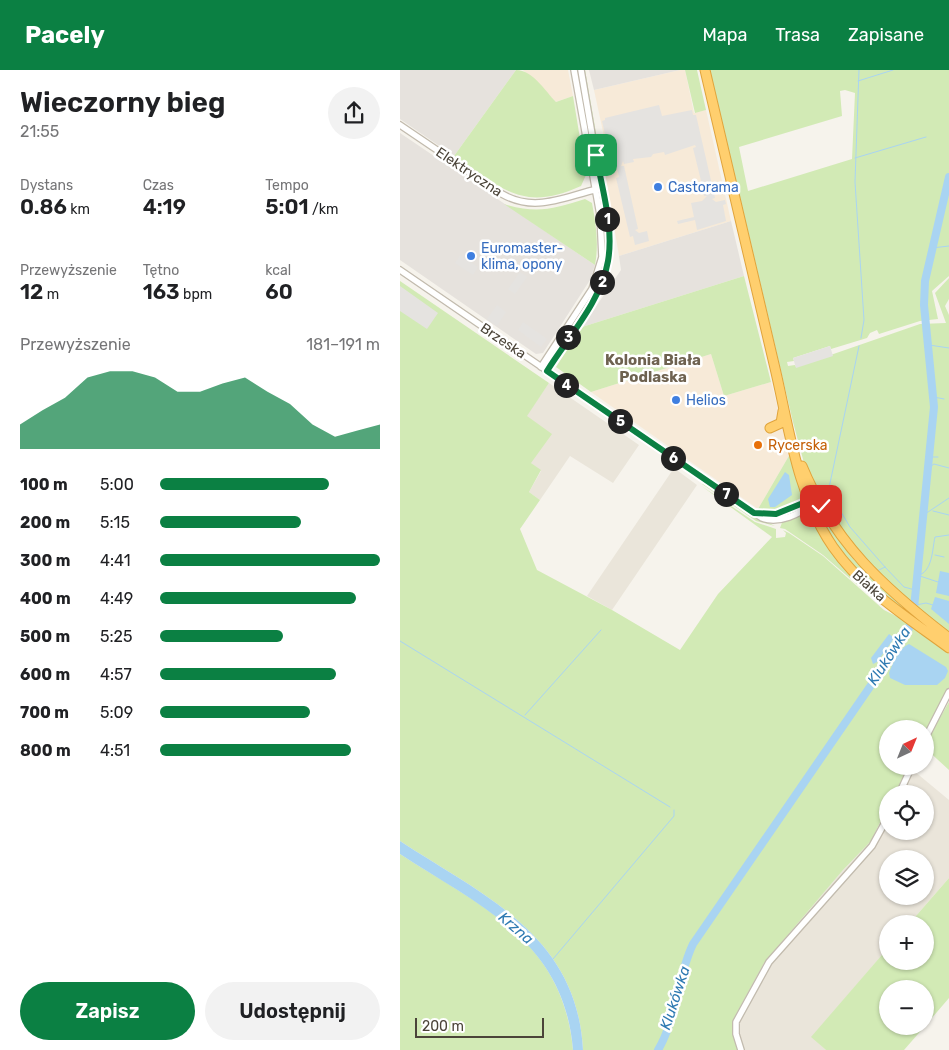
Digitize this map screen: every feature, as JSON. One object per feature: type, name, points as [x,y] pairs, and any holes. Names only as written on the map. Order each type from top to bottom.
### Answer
[{"type":"highway","points":[[705,70],[796,459],[813,501]]},
{"type":"highway","points":[[770,428],[778,425],[782,420],[783,403]]},
{"type":"highway","name":"Białka","points":[[813,501],[858,558],[949,648]]},
{"type":"highway","name":"Białka","points":[[813,501],[828,540],[844,562],[869,588],[902,614],[949,638]]},
{"type":"street","points":[[574,70],[599,189]]},
{"type":"street","points":[[547,371],[599,281],[609,247],[581,70]]},
{"type":"street","name":"Elektryczna","points":[[400,126],[515,201],[526,204],[546,204],[599,189]]},
{"type":"street","name":"Brzeska","points":[[400,270],[754,513],[776,514],[813,501]]},
{"type":"street","points":[[541,367],[599,281]]},
{"type":"street","points":[[934,721],[949,692]]},
{"type":"street","points":[[741,1050],[736,1030],[738,1014],[769,962],[872,846],[879,833]]},
{"type":"shaded area","points":[[400,70],[516,70],[454,156],[400,119]]},
{"type":"shaded area","points":[[523,70],[568,70],[573,96],[556,102]]},
{"type":"shaded area","points":[[589,70],[680,70],[594,90]]},
{"type":"shaded area","points":[[685,70],[694,113],[706,110],[731,221],[619,256],[600,143],[605,141],[594,90]]},
{"type":"shaded area","points":[[659,105],[662,116],[692,110],[693,115],[696,115],[715,198],[712,199],[716,202],[725,200],[726,204],[723,205],[726,221],[697,230],[695,220],[678,224],[677,221],[694,217],[691,203],[702,201],[707,196],[704,196],[703,191],[706,190],[703,189],[693,148],[696,147],[695,145],[665,155],[664,152],[653,154],[651,157],[633,159],[634,162],[624,164],[623,161],[621,166],[624,166],[638,229],[635,230],[639,233],[647,231],[649,241],[635,245],[633,236],[630,237],[616,178],[619,177],[611,142],[607,143],[602,121],[605,118]]},
{"type":"shaded area","points":[[400,133],[595,265],[590,280],[543,353],[536,354],[400,260]]},
{"type":"shaded area","points":[[731,221],[744,276],[582,327],[621,270],[619,256]]},
{"type":"shaded area","points":[[460,255],[478,267],[473,275],[455,263]]},
{"type":"shaded area","points":[[520,272],[527,277],[515,294],[508,289]]},
{"type":"shaded area","points":[[400,286],[438,313],[427,329],[400,311]]},
{"type":"shaded area","points":[[497,305],[506,312],[497,326],[487,319]]},
{"type":"shaded area","points":[[523,322],[547,339],[541,347],[518,330]]},
{"type":"shaded area","points":[[830,346],[833,356],[796,368],[793,358]]},
{"type":"shaded area","points":[[711,354],[724,396],[771,382],[790,454],[758,509],[591,392]]},
{"type":"shaded area","points":[[549,383],[639,445],[613,483],[570,456],[540,500],[529,492],[541,471],[531,463],[526,416]]},
{"type":"shaded area","points":[[674,468],[697,485],[612,610],[587,596]]},
{"type":"shaded area","points":[[904,775],[919,775],[931,785],[899,785]]},
{"type":"shaded area","points":[[934,788],[949,800],[949,878],[934,895],[934,850],[879,850],[879,905],[926,905],[917,915],[879,915],[879,958],[812,1037],[826,1050],[738,1050],[733,1031],[734,1018],[764,963],[843,870],[871,841],[879,824],[879,840],[934,840]]},
{"type":"green space","points":[[516,70],[528,73],[533,77],[556,102],[573,96],[586,175],[581,186],[560,194],[527,197],[500,187],[454,156]]},
{"type":"green space","points":[[583,70],[585,70],[599,150],[597,147]]},
{"type":"green space","points":[[685,70],[697,70],[706,110],[695,113]]},
{"type":"green space","points":[[710,70],[949,70],[949,276],[932,291],[938,319],[920,321],[879,334],[877,330],[870,333],[867,338],[831,349],[830,346],[793,358],[794,361],[787,362],[788,366],[795,365],[796,367],[920,324],[946,323],[935,293],[949,278],[949,299],[945,306],[949,315],[949,633],[889,587],[829,515],[804,463]],"holes":[[[845,90],[855,93],[852,159],[748,191],[739,147],[842,116],[840,91]]]},
{"type":"green space","points":[[585,199],[592,203],[595,219],[597,242],[595,265],[504,204],[526,209],[545,209]]},
{"type":"green space","points":[[744,276],[771,382],[724,396],[711,354],[591,392],[556,367],[582,327]]},
{"type":"green space","points":[[400,281],[549,383],[527,416],[552,434],[531,463],[541,470],[529,492],[540,500],[520,529],[537,570],[612,610],[680,650],[718,594],[772,537],[700,485],[755,522],[776,529],[776,538],[785,537],[786,533],[783,530],[823,556],[884,610],[900,618],[949,654],[949,689],[932,720],[879,720],[879,775],[904,775],[899,785],[879,785],[879,824],[871,841],[843,870],[764,963],[734,1018],[733,1031],[738,1050],[583,1050],[577,1010],[564,977],[545,948],[521,923],[493,901],[400,841]]},
{"type":"green space","points":[[790,454],[802,497],[788,508],[765,513],[758,509]]},
{"type":"green space","points":[[703,483],[756,517],[775,526],[756,521]]},
{"type":"green space","points":[[815,507],[855,561],[907,610],[904,613],[887,600],[839,551]]},
{"type":"green space","points":[[803,512],[812,518],[821,536],[836,556],[869,592],[888,608],[875,600],[823,555],[785,529],[780,528],[783,520]]},
{"type":"green space","points":[[949,702],[949,770],[934,756],[934,728]]},
{"type":"green space","points":[[400,854],[488,910],[514,931],[535,954],[553,980],[566,1012],[573,1050],[400,1050]]},
{"type":"green space","points":[[949,878],[949,998],[934,1016],[934,980],[879,980],[879,1035],[917,1035],[904,1050],[826,1050],[811,1037],[879,958],[879,970],[934,970],[934,915],[917,915],[926,905],[934,905],[934,895]]},
{"type":"water","points":[[785,472],[789,475],[792,495],[775,507],[770,507],[768,499]]},
{"type":"water","points":[[940,571],[949,573],[949,596],[936,593]]},
{"type":"water","points":[[935,597],[949,601],[949,624],[931,609]]},
{"type":"water","points":[[889,634],[893,637],[893,640],[877,662],[873,664],[871,658]]},
{"type":"water","points":[[909,644],[946,667],[948,671],[945,678],[937,685],[905,685],[890,678],[889,673],[897,656]]},
{"type":"water","name":"Krzna","points":[[400,841],[493,901],[521,923],[545,948],[564,977],[577,1010],[583,1050],[573,1050],[566,1012],[554,981],[536,954],[514,931],[488,911],[400,854]]},
{"type":"waterway","points":[[859,70],[855,182],[864,320],[861,338]]},
{"type":"waterway","points":[[858,81],[893,70]]},
{"type":"waterway","points":[[855,158],[926,137]]},
{"type":"waterway","name":"Klukówka","points":[[658,1050],[669,1025],[683,970],[693,944],[907,633],[913,618],[934,407],[924,305],[925,281],[949,177]]},
{"type":"waterway","points":[[932,248],[949,246]]},
{"type":"waterway","points":[[929,345],[949,348]]},
{"type":"waterway","points":[[829,488],[859,346]]},
{"type":"waterway","points":[[934,397],[944,399]]},
{"type":"waterway","points":[[929,457],[938,457]]},
{"type":"waterway","points":[[927,469],[934,464],[949,468]]},
{"type":"waterway","points":[[828,490],[850,527],[904,587],[915,590]]},
{"type":"waterway","points":[[922,516],[949,498]]},
{"type":"waterway","points":[[933,511],[949,515]]},
{"type":"waterway","points":[[917,576],[922,574],[929,565],[935,537],[949,535]]},
{"type":"waterway","points":[[935,555],[944,557]]},
{"type":"waterway","points":[[877,571],[885,567]]},
{"type":"waterway","points":[[920,576],[938,582]]},
{"type":"waterway","points":[[916,605],[926,603],[933,605]]},
{"type":"waterway","points":[[525,715],[601,630]]},
{"type":"waterway","points":[[400,641],[670,807]]},
{"type":"waterway","points":[[553,959],[674,816],[674,810]]},
{"type":"place","name":"Castorama","points":[[658,187]]},
{"type":"place","name":"Euromaster- klima, opony","points":[[471,256]]},
{"type":"place","name":"Helios","points":[[676,400]]},
{"type":"place","name":"Rycerska","points":[[758,445]]},
{"type":"district","name":"Kolonia Biała Podlaska","points":[[653,368]]},
{"type":"route","points":[[596,155],[609,234],[608,261],[597,292],[547,371],[754,513],[776,514],[808,501],[821,506]]}]
